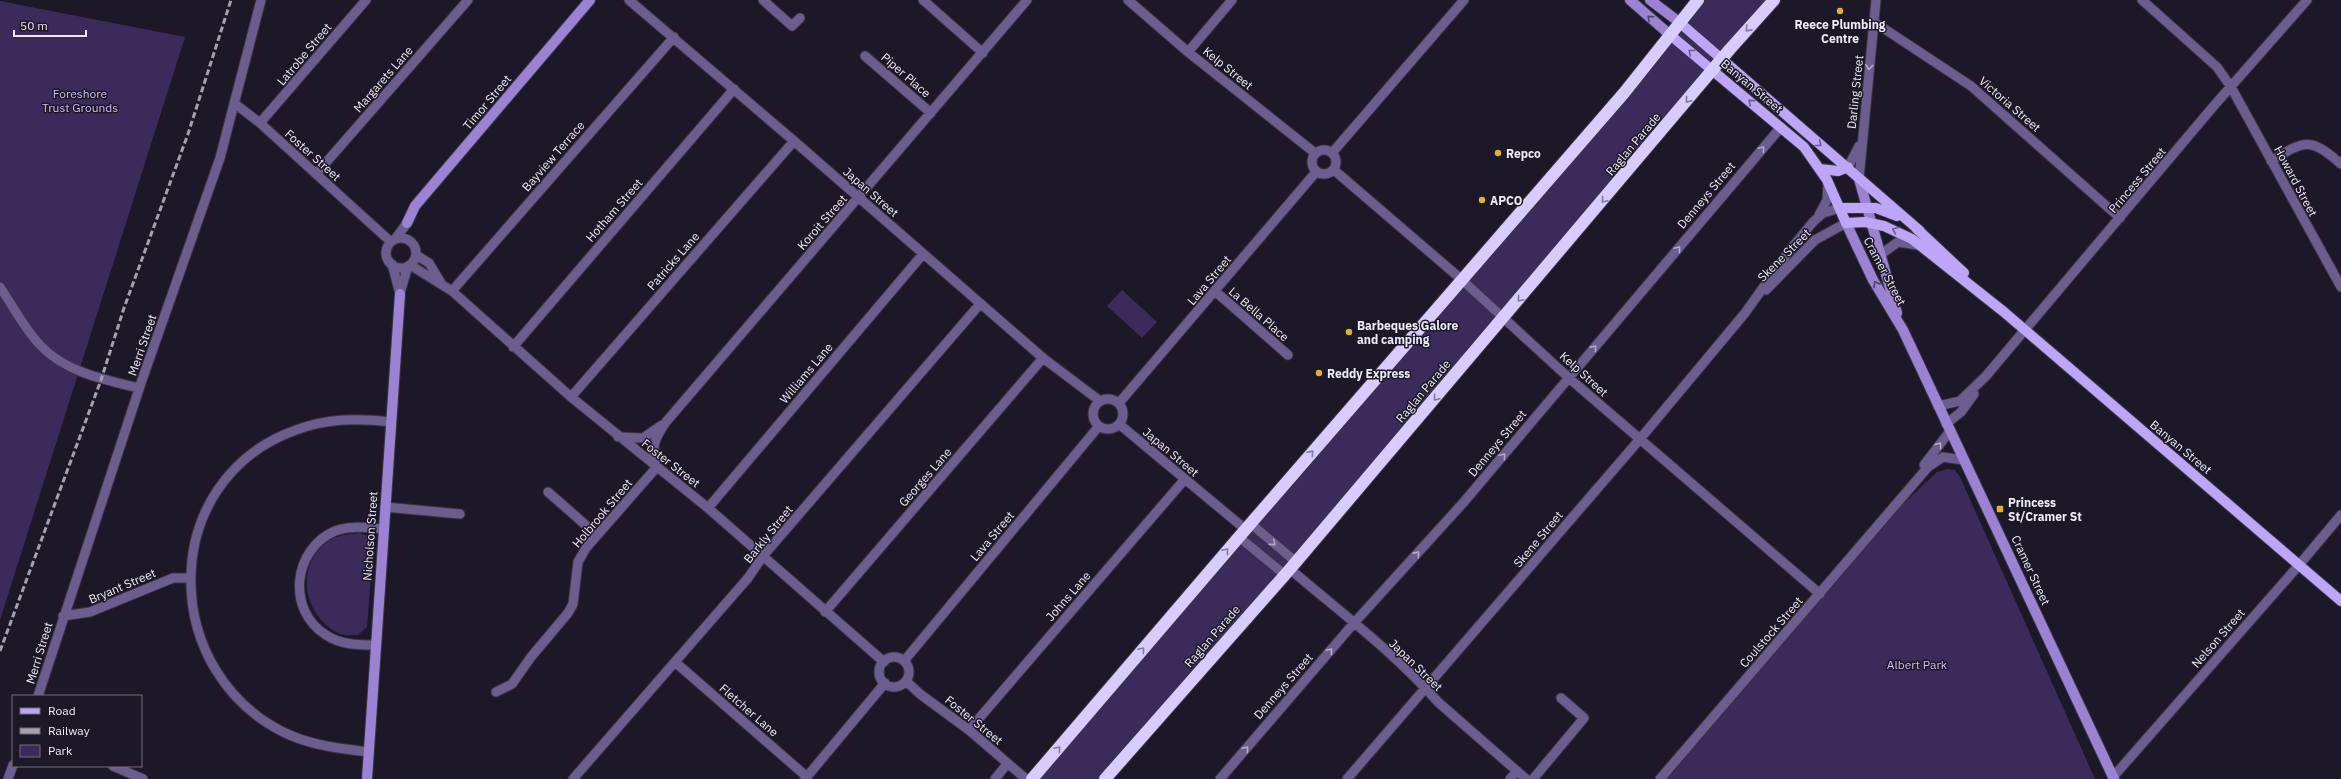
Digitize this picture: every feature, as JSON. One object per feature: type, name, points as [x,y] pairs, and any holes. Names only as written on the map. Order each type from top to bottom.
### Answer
[{"type":"highway","points":[[1033,778],[1245,530],[1624,93],[1669,34],[1698,0]]},
{"type":"highway","name":"Raglan Parade","points":[[1105,779],[1290,569],[1722,59],[1774,0]]},
{"type":"main road","name":"Banyan Street","points":[[1679,22],[1789,119],[1848,167],[1859,179],[1920,231],[2025,331],[2341,601]]},
{"type":"main road","name":"Banyan Street","points":[[1669,34],[1804,147],[1827,180],[1846,223],[1872,223],[1899,231],[2004,312]]},
{"type":"main road","name":"Denneys Street","points":[[1781,127],[1789,119]]},
{"type":"main road","points":[[1820,169],[1838,171],[1848,167]]},
{"type":"main road","name":"Banyan Street","points":[[1840,208],[1868,207],[1891,213],[1920,231]]},
{"type":"street","name":"Merri Street","points":[[38,695],[62,616],[139,388],[220,158],[261,0]]},
{"type":"street","name":"Latrobe Street","points":[[260,123],[366,0]]},
{"type":"street","name":"Margarets Lane","points":[[316,174],[468,0]]},
{"type":"street","name":"Timor Street","points":[[391,243],[407,223],[415,206],[590,0]]},
{"type":"street","name":"Japan Street","points":[[629,0],[794,140],[1043,358],[1100,401]]},
{"type":"street","points":[[763,0],[792,26],[800,18]]},
{"type":"street","points":[[923,0],[983,53]]},
{"type":"street","name":"Koroit Street","points":[[656,468],[653,454],[655,439],[666,422],[1027,0]]},
{"type":"street","name":"Kelp Street","points":[[1128,0],[1188,52],[1315,153]]},
{"type":"street","points":[[1188,52],[1232,0]]},
{"type":"street","points":[[1332,152],[1464,0]]},
{"type":"street","name":"Banyan Street","points":[[1630,0],[1669,34]]},
{"type":"street","name":"Banyan Street","points":[[1650,0],[1679,22]]},
{"type":"street","name":"Darling Street","points":[[1859,179],[1876,0]]},
{"type":"street","name":"Howard Street","points":[[2142,0],[2217,67],[2231,87],[2341,287]]},
{"type":"street","name":"Princess Street","points":[[1938,406],[1960,401],[1986,376],[2231,87],[2307,0]]},
{"type":"street","name":"Victoria Street","points":[[1874,22],[1971,86],[2120,218]]},
{"type":"street","name":"Bayview Terrace","points":[[452,291],[674,37]]},
{"type":"street","name":"Piper Place","points":[[865,56],[931,113]]},
{"type":"street","name":"Hotham Street","points":[[513,347],[734,89]]},
{"type":"street","name":"Foster Street","points":[[234,103],[260,123],[375,227],[377,236],[391,243]]},
{"type":"street","name":"Denneys Street","points":[[1220,779],[1354,623],[1463,503],[1781,127]]},
{"type":"street","name":"Darling Street","points":[[1848,167],[1857,154],[1862,139]]},
{"type":"street","name":"Patricks Lane","points":[[571,397],[794,140]]},
{"type":"street","points":[[2271,161],[2298,145],[2312,144],[2323,148],[2341,164]]},
{"type":"street","points":[[1322,149],[1332,152],[1336,158],[1334,170],[1328,174],[1316,172],[1312,164],[1315,153],[1322,149]]},
{"type":"street","name":"Kelp Street","points":[[1334,170],[1462,279],[1569,378],[1820,594]]},
{"type":"street","name":"Lava Street","points":[[1119,403],[1316,172]]},
{"type":"street","name":"Cramer Street","points":[[1859,179],[1868,207],[1880,256],[1903,330]]},
{"type":"street","name":"Skene Street","points":[[1347,779],[1640,439],[1745,312],[1783,259],[1813,222],[1827,200],[1827,180]]},
{"type":"street","name":"Skene Street","points":[[1813,222],[1823,213],[1840,208]]},
{"type":"street","points":[[407,223],[409,240],[415,248],[416,255],[409,265],[398,267],[392,264],[386,255],[391,243],[409,240]]},
{"type":"street","name":"Cramer Street","points":[[1846,223],[1873,280],[1903,330],[2113,778]]},
{"type":"street","name":"Skene Street","points":[[1745,312],[1815,240],[1846,223]]},
{"type":"street","points":[[1880,256],[1898,242],[1905,242],[1920,246]]},
{"type":"street","name":"Williams Lane","points":[[708,508],[923,254]]},
{"type":"street","name":"Foster Street","points":[[416,255],[429,263],[442,284]]},
{"type":"street","name":"Nicholson Street","points":[[392,264],[400,294]]},
{"type":"street","name":"Foster Street","points":[[409,265],[422,275],[442,284],[452,291],[513,347],[571,397],[656,468],[708,508],[825,612],[884,662]]},
{"type":"street","name":"Nicholson Street","points":[[367,779],[400,294],[409,265]]},
{"type":"street","points":[[0,286],[39,344],[51,355],[77,370],[101,380],[139,388]]},
{"type":"street","name":"La Bella Place","points":[[1215,291],[1288,354]]},
{"type":"street","name":"Barkly Street","points":[[573,779],[748,578],[763,556],[980,304]]},
{"type":"street","name":"Georges Lane","points":[[825,612],[1043,358]]},
{"type":"street","name":"Princess Street","points":[[1948,427],[1961,412],[1986,376]]},
{"type":"street","points":[[1108,398],[1119,403],[1124,415],[1119,424],[1108,429],[1099,426],[1093,417],[1093,411],[1100,401],[1108,398]]},
{"type":"street","points":[[369,752],[330,747],[293,736],[275,727],[242,702],[219,676],[201,640],[192,610],[190,578],[197,534],[209,506],[234,472],[251,455],[278,437],[309,426],[348,419],[391,422]]},
{"type":"street","name":"Koroit Street","points":[[618,437],[643,438],[666,422]]},
{"type":"street","name":"Japan Street","points":[[1119,424],[1354,623],[1426,689],[1438,702],[1526,779]]},
{"type":"street","name":"Lava Street","points":[[904,661],[1099,426]]},
{"type":"street","name":"Coulstock Street","points":[[1900,499],[1948,427]]},
{"type":"street","name":"Coulstock Street","points":[[1660,779],[1820,594],[1928,466],[1938,459],[1948,457],[1963,460]]},
{"type":"street","name":"Holbrook Street","points":[[496,692],[512,684],[568,613],[572,604],[578,562],[586,548],[656,468]]},
{"type":"street","name":"Johns Lane","points":[[969,730],[1185,479]]},
{"type":"street","points":[[548,492],[597,535]]},
{"type":"street","points":[[385,507],[460,514]]},
{"type":"street","name":"Nelson Street","points":[[2113,778],[2299,565],[2341,514]]},
{"type":"street","points":[[376,645],[343,643],[322,633],[304,612],[299,594],[298,583],[304,561],[309,552],[326,536],[346,528],[384,529]]},
{"type":"street","name":"Japan Street","points":[[1245,530],[1290,569]]},
{"type":"street","name":"Bryant Street","points":[[62,616],[90,612],[173,578],[190,578]]},
{"type":"street","points":[[894,658],[904,661],[909,670],[906,681],[894,687],[885,683],[880,675],[884,662],[894,658]]},
{"type":"street","name":"Fletcher Lane","points":[[675,662],[806,778]]},
{"type":"street","name":"Foster Street","points":[[906,681],[920,694],[969,730],[1007,764],[1033,778]]},
{"type":"street","points":[[806,778],[885,683]]},
{"type":"street","points":[[1533,779],[1584,718],[1561,698]]},
{"type":"street","points":[[994,779],[1007,764]]},
{"type":"street","points":[[8,779],[13,767]]},
{"type":"street","points":[[115,767],[143,779]]},
{"type":"street","points":[[1510,779],[1517,771]]},
{"type":"green space","points":[[1698,0],[1774,0],[1105,779],[1032,779]]},
{"type":"green space","name":"Foreshore Trust Grounds","points":[[0,1],[185,37],[0,620]]},
{"type":"green space","points":[[1122,290],[1157,322],[1142,338],[1107,306]]},
{"type":"green space","name":"Albert Park","points":[[1947,469],[1955,470],[1960,477],[2095,779],[1667,779],[1902,505],[1937,472]]},
{"type":"green space","points":[[360,533],[370,537],[373,549],[367,627],[358,635],[344,635],[327,626],[318,616],[311,604],[307,590],[307,577],[310,564],[317,551],[328,541],[339,536]]},
{"type":"railway","points":[[0,651],[101,380],[124,308],[188,134],[231,0]]},
{"type":"place","name":"Reece Plumbing Centre","points":[[1840,11]]},
{"type":"place","name":"Repco","points":[[1498,153]]},
{"type":"place","name":"APCO","points":[[1482,200]]},
{"type":"place","name":"Barbeques Galore and camping","points":[[1349,332]]},
{"type":"place","name":"Reddy Express","points":[[1319,373]]},
{"type":"place","name":"Princess St/Cramer St","points":[[2000,509]]}]
